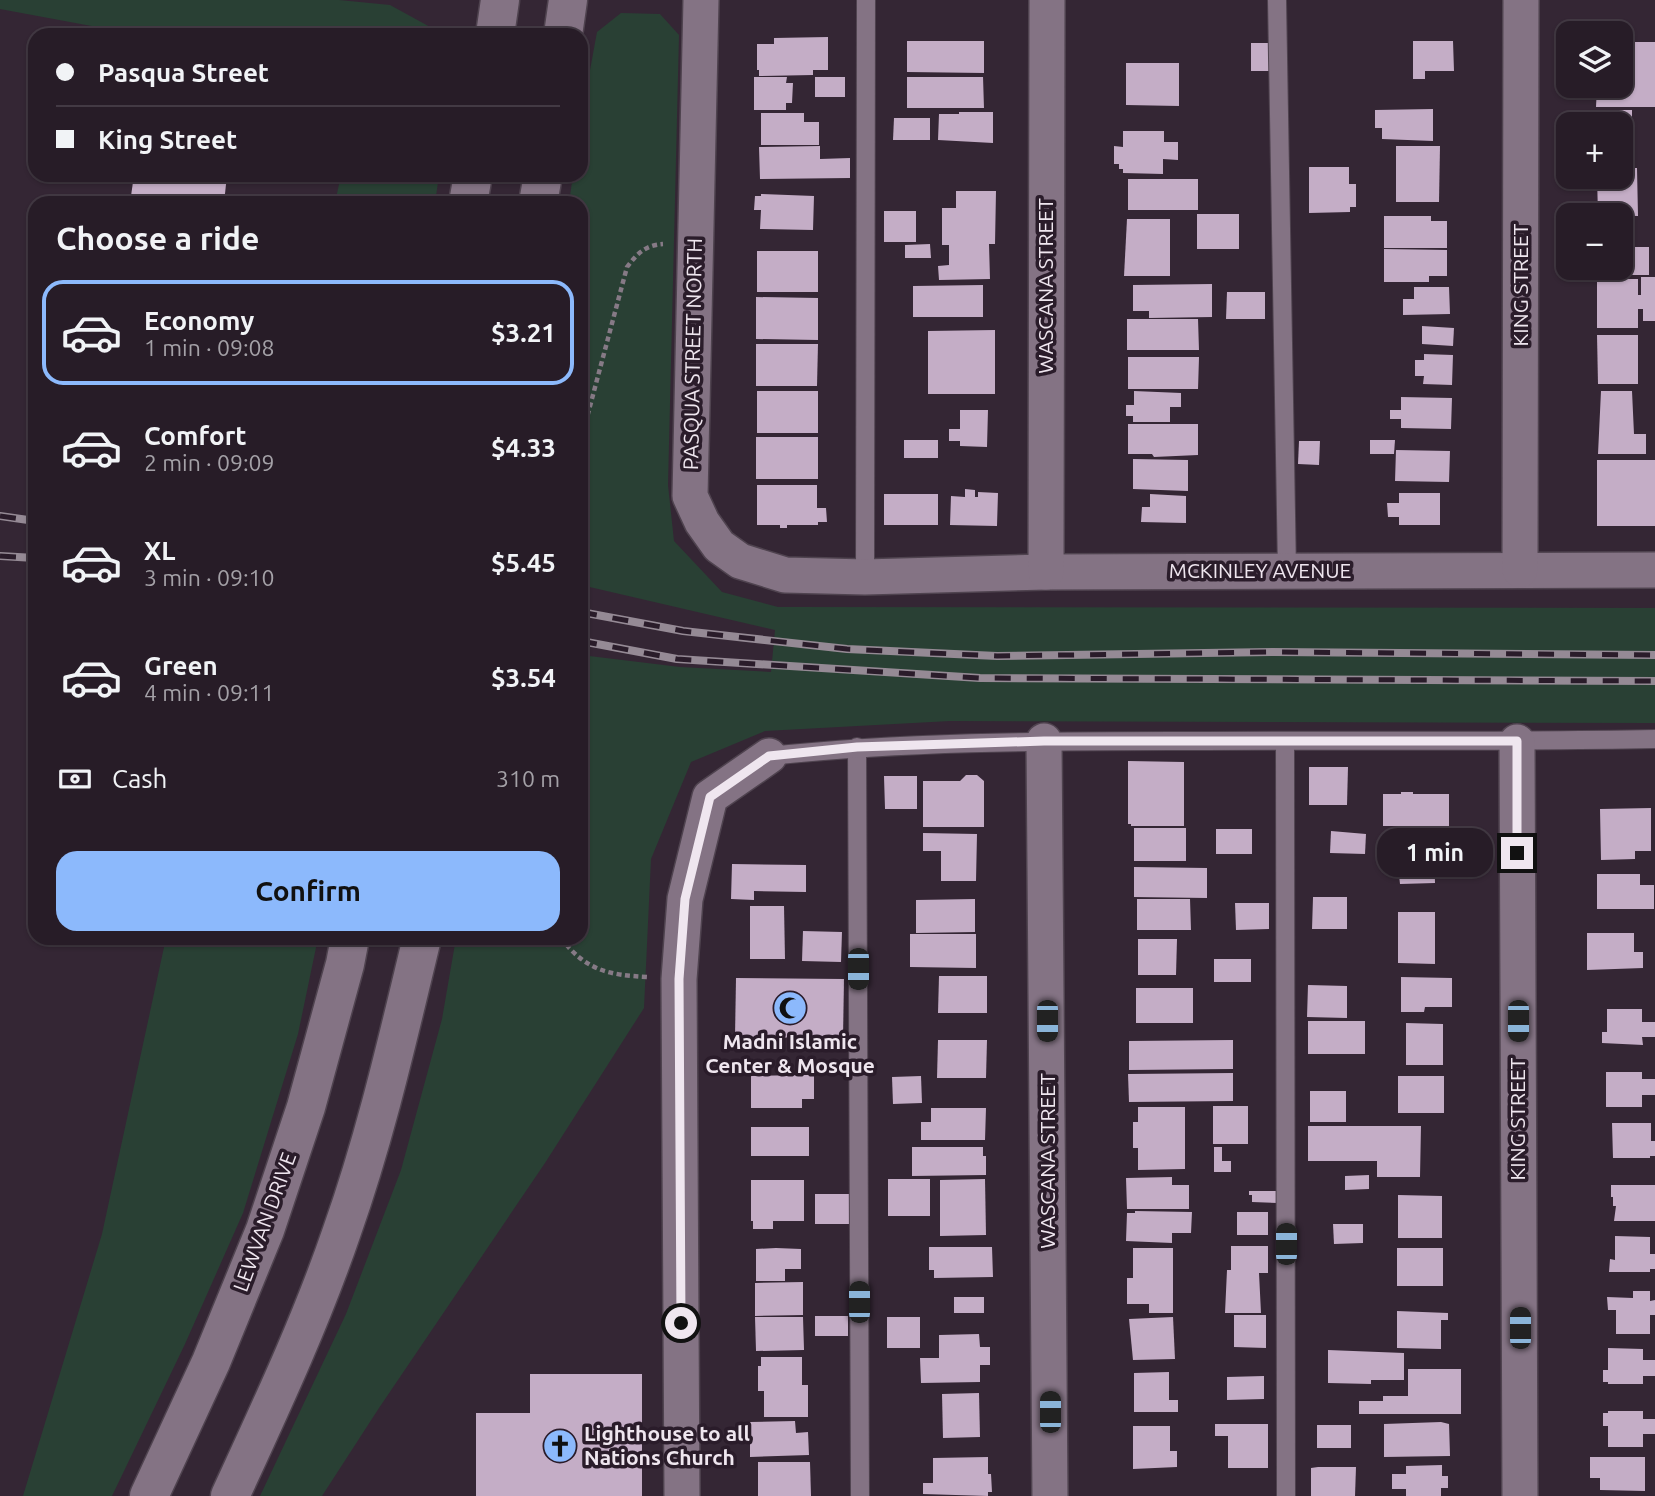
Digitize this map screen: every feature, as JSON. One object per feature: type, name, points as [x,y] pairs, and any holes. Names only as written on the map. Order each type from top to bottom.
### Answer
[{"type":"main road","points":[[496,28],[500,0]]},
{"type":"main road","points":[[564,28],[568,0]]},
{"type":"main road","name":"LEWVAN DRIVE","points":[[149,1496],[211,1362],[265,1230],[306,1107],[349,945]]},
{"type":"main road","points":[[230,1496],[295,1354],[342,1232],[382,1107],[420,945]]},
{"type":"street","name":"PASQUA STREET NORTH","points":[[701,0],[690,496],[702,522],[719,546],[740,561],[785,575],[865,577]]},
{"type":"street","name":"WASCANA STREET","points":[[1046,572],[1047,0]]},
{"type":"street","name":"KING STREET","points":[[1520,570],[1521,0]]},
{"type":"street","name":"MCKINLEY AVENUE","points":[[865,577],[1046,572],[1655,570]]},
{"type":"street","name":"WASCANA STREET","points":[[1044,741],[1050,1496]]},
{"type":"street","name":"KING STREET","points":[[1517,741],[1520,1496]]},
{"type":"street","points":[[682,1496],[679,979],[685,899],[710,797],[769,756]]},
{"type":"lane","points":[[865,577],[866,0]]},
{"type":"lane","points":[[1277,0],[1287,571]]},
{"type":"lane","points":[[769,756],[857,747],[1044,741],[1655,739]]},
{"type":"lane","points":[[1285,741],[1286,1496]]},
{"type":"lane","points":[[857,747],[860,1496]]},
{"type":"path","points":[[588,414],[627,267],[637,254],[651,244],[695,244]]},
{"type":"path","points":[[566,945],[590,967],[618,976],[679,979]]},
{"type":"green space","points":[[0,0],[339,0],[390,5],[432,28],[102,28],[0,9]]},
{"type":"green space","points":[[621,13],[660,14],[679,35],[668,485],[674,541],[722,592],[778,607],[1655,608],[1655,723],[950,721],[765,731],[691,762],[651,859],[644,1008],[545,1163],[322,1496],[260,1496],[346,1314],[401,1170],[442,1019],[455,945],[588,945],[588,656],[680,667],[771,672],[775,630],[588,587],[588,196],[570,196],[572,182],[588,182],[588,81],[597,32]]},
{"type":"green space","points":[[340,182],[438,182],[436,196],[336,196]]},
{"type":"green space","points":[[164,945],[317,945],[298,1034],[243,1213],[185,1344],[112,1496],[23,1496],[102,1234]]},
{"type":"building","points":[[828,37],[828,70],[813,70],[813,75],[759,76],[757,44],[774,44],[774,38]]},
{"type":"building","points":[[907,41],[984,41],[984,73],[907,72]]},
{"type":"building","points":[[1413,41],[1453,41],[1454,71],[1425,71],[1425,79],[1413,79]]},
{"type":"building","points":[[1633,42],[1655,42],[1655,107],[1596,107],[1596,98],[1633,98]]},
{"type":"building","points":[[1251,43],[1271,43],[1271,71],[1251,71]]},
{"type":"building","points":[[1126,63],[1179,63],[1179,106],[1126,105]]},
{"type":"building","points":[[754,77],[787,77],[786,83],[793,83],[792,103],[786,103],[786,110],[754,110]]},
{"type":"building","points":[[815,77],[845,77],[845,97],[815,97]]},
{"type":"building","points":[[907,77],[983,77],[984,108],[907,108]]},
{"type":"building","points":[[1433,109],[1433,141],[1382,139],[1382,128],[1375,128],[1375,110]]},
{"type":"building","points":[[1597,110],[1632,110],[1632,112]]},
{"type":"building","points":[[993,112],[993,143],[938,140],[939,114]]},
{"type":"building","points":[[761,113],[804,113],[804,122],[819,122],[819,145],[761,145]]},
{"type":"building","points":[[894,118],[930,118],[930,140],[893,140]]},
{"type":"building","points":[[1123,131],[1164,131],[1164,142],[1178,142],[1178,160],[1163,159],[1163,174],[1123,173],[1119,164],[1114,164],[1114,146],[1123,147]]},
{"type":"building","points":[[820,146],[820,159],[850,158],[850,178],[760,179],[759,147]]},
{"type":"building","points":[[1396,146],[1440,146],[1439,202],[1396,202]]},
{"type":"building","points":[[1309,167],[1349,167],[1349,184],[1356,184],[1356,207],[1350,207],[1350,212],[1309,213]]},
{"type":"building","points":[[1633,168],[1637,168],[1638,216],[1633,216],[1633,203],[1598,203],[1597,189],[1633,189]]},
{"type":"building","points":[[1128,179],[1198,179],[1198,210],[1128,210]]},
{"type":"building","points":[[133,182],[226,182],[225,196],[131,196]]},
{"type":"building","points":[[956,191],[996,191],[995,244],[989,244],[990,279],[939,280],[938,266],[949,265],[949,245],[942,245],[942,208],[956,208]]},
{"type":"building","points":[[755,196],[814,196],[813,230],[760,229],[761,210],[754,210]]},
{"type":"building","points":[[884,211],[916,211],[916,242],[884,242]]},
{"type":"building","points":[[1197,214],[1239,214],[1239,249],[1197,249]]},
{"type":"building","points":[[1384,216],[1431,216],[1431,221],[1447,221],[1447,248],[1384,248]]},
{"type":"building","points":[[1127,219],[1170,219],[1170,276],[1124,276]]},
{"type":"building","points":[[930,244],[931,258],[905,258],[905,245]]},
{"type":"building","points":[[1633,247],[1649,247],[1649,275],[1633,275]]},
{"type":"building","points":[[1384,249],[1447,250],[1447,276],[1429,276],[1429,282],[1384,282]]},
{"type":"building","points":[[757,251],[818,251],[818,292],[757,292]]},
{"type":"building","points":[[1641,277],[1655,277],[1655,321],[1643,321],[1643,309],[1638,309],[1638,328],[1597,328],[1597,280],[1638,279],[1638,295],[1641,295]]},
{"type":"building","points":[[1212,284],[1212,317],[1149,318],[1149,311],[1133,311],[1133,285]]},
{"type":"building","points":[[983,285],[983,317],[913,317],[913,286]]},
{"type":"building","points":[[1414,287],[1449,287],[1450,314],[1403,315],[1403,299],[1414,299]]},
{"type":"building","points":[[1227,292],[1265,292],[1265,319],[1226,319]]},
{"type":"building","points":[[756,297],[818,298],[818,340],[756,339]]},
{"type":"building","points":[[1127,319],[1198,319],[1199,350],[1127,350]]},
{"type":"building","points":[[1422,326],[1454,328],[1453,346],[1422,344]]},
{"type":"building","points":[[995,330],[995,394],[928,394],[928,331]]},
{"type":"building","points":[[1597,335],[1638,335],[1638,384],[1598,384]]},
{"type":"building","points":[[756,344],[818,344],[817,386],[756,386]]},
{"type":"building","points":[[1424,354],[1453,355],[1452,385],[1423,384],[1424,376],[1415,376],[1415,360],[1424,360]]},
{"type":"building","points":[[1128,357],[1199,357],[1198,389],[1128,389]]},
{"type":"building","points":[[757,391],[818,391],[818,433],[757,433]]},
{"type":"building","points":[[1134,391],[1181,393],[1181,407],[1170,407],[1170,422],[1133,422],[1133,416],[1126,416],[1126,405],[1134,405]]},
{"type":"building","points":[[1601,391],[1632,391],[1634,434],[1646,434],[1646,454],[1598,454]]},
{"type":"building","points":[[1401,397],[1452,398],[1451,429],[1401,428],[1401,419],[1390,419],[1390,410],[1401,410]]},
{"type":"building","points":[[960,410],[988,410],[987,447],[960,446],[960,441],[949,441],[949,429],[960,429]]},
{"type":"building","points":[[1128,424],[1198,424],[1198,455],[1154,457],[1152,454],[1128,454]]},
{"type":"building","points":[[756,437],[818,437],[818,479],[756,479]]},
{"type":"building","points":[[904,440],[938,440],[938,458],[904,458]]},
{"type":"building","points":[[1370,440],[1395,440],[1394,454],[1370,454]]},
{"type":"building","points":[[1299,441],[1320,441],[1319,465],[1298,464]]},
{"type":"building","points":[[1396,450],[1450,451],[1449,482],[1395,481]]},
{"type":"building","points":[[1133,459],[1188,460],[1188,491],[1133,489]]},
{"type":"building","points":[[1597,460],[1655,460],[1655,526],[1597,526]]},
{"type":"building","points":[[757,485],[817,485],[817,508],[826,508],[827,522],[818,522],[818,525],[787,525],[787,528],[780,528],[780,525],[757,525]]},
{"type":"building","points":[[965,489],[975,490],[975,497],[978,497],[978,492],[998,493],[997,526],[950,525],[951,496],[965,497]]},
{"type":"building","points":[[1399,493],[1440,493],[1440,525],[1399,525],[1399,517],[1388,517],[1387,503],[1399,503]]},
{"type":"building","points":[[884,494],[938,494],[938,525],[884,525]]},
{"type":"building","points":[[1150,494],[1186,496],[1186,523],[1141,522],[1142,507],[1150,507]]},
{"type":"building","points":[[1128,761],[1184,762],[1184,826],[1128,824]]},
{"type":"building","points":[[1309,767],[1348,767],[1347,805],[1309,805]]},
{"type":"building","points":[[966,775],[977,775],[984,781],[984,827],[923,827],[923,781],[960,781]]},
{"type":"building","points":[[884,776],[917,776],[917,809],[885,809]]},
{"type":"building","points":[[1383,794],[1449,794],[1449,826],[1383,826]]},
{"type":"building","points":[[1651,808],[1651,851],[1635,851],[1635,859],[1601,860],[1600,809]]},
{"type":"building","points":[[1134,828],[1186,828],[1186,861],[1134,861]]},
{"type":"building","points":[[1216,829],[1252,829],[1252,854],[1216,854]]},
{"type":"building","points":[[1331,831],[1366,834],[1365,854],[1330,853]]},
{"type":"building","points":[[923,833],[977,834],[976,881],[941,881],[941,851],[923,851]]},
{"type":"building","points":[[1399,848],[1434,848],[1435,883],[1400,884],[1399,875],[1387,876],[1386,860],[1399,860]]},
{"type":"building","points":[[732,864],[806,865],[806,892],[754,891],[754,900],[731,899]]},
{"type":"building","points":[[1134,867],[1207,868],[1207,898],[1134,897]]},
{"type":"building","points":[[1597,874],[1640,874],[1640,885],[1654,885],[1654,909],[1597,909]]},
{"type":"building","points":[[1313,897],[1347,897],[1347,929],[1312,929]]},
{"type":"building","points":[[975,899],[975,932],[916,933],[916,900]]},
{"type":"building","points":[[1137,899],[1190,899],[1191,930],[1137,930]]},
{"type":"building","points":[[1235,903],[1269,903],[1269,929],[1236,930]]},
{"type":"building","points":[[750,906],[784,906],[785,959],[750,959]]},
{"type":"building","points":[[1398,912],[1435,912],[1435,964],[1398,963]]},
{"type":"building","points":[[803,931],[842,932],[841,962],[802,961]]},
{"type":"building","points":[[1587,933],[1634,933],[1634,952],[1643,952],[1643,968],[1587,970]]},
{"type":"building","points":[[910,934],[976,934],[976,968],[910,967]]},
{"type":"building","points":[[1138,939],[1177,939],[1176,975],[1138,975]]},
{"type":"building","points":[[1214,959],[1251,959],[1251,982],[1214,982]]},
{"type":"building","points":[[939,976],[987,976],[987,1013],[938,1013]]},
{"type":"building","points":[[1401,977],[1452,978],[1452,1007],[1425,1007],[1424,1012],[1401,1012]]},
{"type":"building","name":"Madni Islamic Center & Mosque","points":[[736,978],[844,979],[843,1038],[735,1037]]},
{"type":"building","points":[[1308,985],[1347,986],[1347,1018],[1307,1017]]},
{"type":"building","points":[[1136,988],[1193,988],[1193,1023],[1136,1023]]},
{"type":"building","points":[[1607,1009],[1642,1009],[1642,1022],[1655,1022],[1655,1037],[1642,1037],[1643,1045],[1602,1043],[1602,1032],[1607,1032]]},
{"type":"building","points":[[1308,1021],[1365,1021],[1365,1054],[1308,1054]]},
{"type":"building","points":[[1406,1023],[1443,1024],[1443,1065],[1406,1065]]},
{"type":"building","points":[[938,1040],[987,1040],[986,1078],[937,1078]]},
{"type":"building","points":[[1233,1040],[1233,1069],[1129,1070],[1129,1041]]},
{"type":"building","points":[[1606,1072],[1642,1072],[1642,1079],[1655,1079],[1655,1095],[1642,1095],[1642,1107],[1606,1107]]},
{"type":"building","points":[[1233,1073],[1233,1101],[1129,1102],[1128,1074]]},
{"type":"building","points":[[814,1075],[814,1099],[802,1099],[802,1108],[751,1108],[751,1076]]},
{"type":"building","points":[[921,1076],[922,1103],[893,1104],[892,1077]]},
{"type":"building","points":[[1398,1076],[1444,1076],[1444,1113],[1398,1113]]},
{"type":"building","points":[[1310,1091],[1346,1091],[1346,1122],[1310,1122]]},
{"type":"building","points":[[1213,1106],[1248,1106],[1248,1144],[1213,1144]]},
{"type":"building","points":[[1138,1107],[1185,1107],[1185,1169],[1138,1170],[1138,1148],[1133,1148],[1133,1122],[1138,1122]]},
{"type":"building","points":[[931,1108],[986,1108],[985,1140],[921,1140],[921,1122],[931,1122]]},
{"type":"building","points":[[1612,1123],[1651,1123],[1651,1141],[1655,1141],[1655,1156],[1613,1158]]},
{"type":"building","points":[[1308,1126],[1421,1126],[1420,1177],[1377,1177],[1377,1161],[1308,1161]]},
{"type":"building","points":[[751,1127],[809,1127],[809,1156],[751,1156]]},
{"type":"building","points":[[912,1147],[983,1147],[986,1175],[912,1176]]},
{"type":"building","points":[[1214,1147],[1222,1147],[1222,1161],[1231,1161],[1231,1172],[1214,1172]]},
{"type":"building","points":[[1369,1175],[1369,1189],[1345,1190],[1345,1176]]},
{"type":"building","points":[[1172,1177],[1172,1185],[1189,1185],[1189,1209],[1127,1209],[1126,1178]]},
{"type":"building","points":[[888,1179],[930,1179],[930,1216],[888,1216]]},
{"type":"building","points":[[985,1179],[986,1235],[940,1236],[940,1180]]},
{"type":"building","points":[[751,1180],[804,1180],[804,1221],[773,1221],[773,1229],[753,1229]]},
{"type":"building","points":[[1611,1185],[1655,1185],[1655,1221],[1614,1221],[1616,1206],[1613,1206]]},
{"type":"building","points":[[1249,1191],[1278,1191],[1278,1203],[1252,1202]]},
{"type":"building","points":[[815,1194],[852,1194],[853,1224],[815,1224]]},
{"type":"building","points":[[1398,1195],[1442,1196],[1442,1238],[1398,1238]]},
{"type":"building","points":[[1192,1212],[1191,1233],[1172,1233],[1172,1243],[1126,1241],[1127,1213]]},
{"type":"building","points":[[1237,1212],[1268,1212],[1268,1235],[1237,1235]]},
{"type":"building","points":[[1333,1224],[1363,1224],[1363,1243],[1334,1244]]},
{"type":"building","points":[[1615,1236],[1650,1237],[1650,1254],[1655,1254],[1655,1269],[1650,1269],[1650,1272],[1609,1272],[1610,1259],[1615,1260]]},
{"type":"building","points":[[1231,1246],[1268,1246],[1268,1273],[1259,1273],[1261,1313],[1225,1313],[1227,1270],[1231,1270]]},
{"type":"building","points":[[929,1247],[992,1247],[993,1277],[934,1278],[934,1270],[929,1270]]},
{"type":"building","points":[[1133,1248],[1173,1248],[1173,1313],[1149,1313],[1149,1304],[1127,1304],[1127,1278],[1133,1278]]},
{"type":"building","points":[[1397,1248],[1443,1248],[1443,1286],[1397,1286]]},
{"type":"building","points":[[756,1249],[801,1249],[801,1269],[785,1269],[785,1281],[756,1281]]},
{"type":"building","points":[[803,1282],[803,1315],[755,1316],[755,1283]]},
{"type":"building","points":[[1633,1291],[1650,1291],[1650,1301],[1655,1300],[1655,1315],[1650,1315],[1650,1334],[1616,1334],[1616,1310],[1608,1310],[1607,1297],[1633,1298]]},
{"type":"building","points":[[954,1297],[984,1297],[984,1313],[954,1313]]},
{"type":"building","points":[[1397,1311],[1448,1313],[1448,1320],[1441,1320],[1441,1349],[1397,1348]]},
{"type":"building","points":[[1234,1315],[1266,1315],[1266,1348],[1234,1347]]},
{"type":"building","points":[[815,1316],[848,1316],[848,1336],[815,1336]]},
{"type":"building","points":[[755,1317],[803,1317],[804,1350],[756,1351]]},
{"type":"building","points":[[887,1317],[920,1317],[920,1348],[887,1348]]},
{"type":"building","points":[[1173,1317],[1175,1359],[1133,1360],[1129,1319]]},
{"type":"building","points":[[979,1334],[980,1347],[990,1347],[990,1365],[980,1365],[980,1382],[921,1383],[920,1358],[939,1358],[939,1335]]},
{"type":"building","points":[[1608,1348],[1643,1349],[1643,1360],[1655,1360],[1655,1376],[1643,1376],[1643,1384],[1603,1382],[1603,1370],[1608,1370]]},
{"type":"building","points":[[1328,1350],[1404,1353],[1404,1380],[1371,1380],[1371,1384],[1328,1383]]},
{"type":"building","points":[[761,1357],[802,1357],[802,1385],[808,1385],[808,1417],[764,1417],[764,1391],[758,1391],[758,1366],[761,1366]]},
{"type":"building","points":[[1408,1369],[1461,1369],[1461,1414],[1359,1414],[1359,1401],[1383,1401],[1383,1396],[1408,1396]]},
{"type":"building","points":[[1169,1372],[1169,1400],[1178,1400],[1178,1412],[1134,1412],[1134,1373]]},
{"type":"building","points":[[530,1374],[642,1374],[642,1496],[476,1496],[476,1413],[530,1413]]},
{"type":"building","points":[[1264,1376],[1264,1399],[1227,1400],[1227,1377]]},
{"type":"building","points":[[979,1393],[980,1437],[943,1438],[942,1394]]},
{"type":"building","points":[[1643,1411],[1643,1419],[1655,1419],[1655,1434],[1643,1434],[1643,1447],[1608,1447],[1608,1426],[1603,1426],[1603,1413]]},
{"type":"building","points":[[795,1421],[796,1433],[808,1432],[809,1455],[750,1457],[750,1422]]},
{"type":"building","points":[[1215,1424],[1268,1424],[1268,1468],[1228,1468],[1228,1436],[1215,1436]]},
{"type":"building","points":[[1384,1424],[1449,1424],[1450,1456],[1384,1457]]},
{"type":"building","points":[[1317,1425],[1351,1425],[1351,1448],[1317,1448]]},
{"type":"building","points":[[1133,1426],[1170,1426],[1170,1451],[1177,1451],[1177,1467],[1133,1469]]},
{"type":"building","points":[[988,1457],[992,1492],[988,1492],[988,1496],[923,1494],[923,1483],[933,1483],[933,1458]]},
{"type":"building","points":[[1590,1457],[1645,1457],[1645,1491],[1600,1490],[1600,1478],[1590,1478]]},
{"type":"building","points":[[758,1462],[810,1462],[811,1496],[758,1496]]},
{"type":"building","points":[[1442,1465],[1442,1476],[1448,1476],[1448,1488],[1441,1488],[1441,1496],[1406,1496],[1406,1489],[1392,1489],[1392,1474],[1406,1474],[1406,1466]]},
{"type":"building","points":[[1356,1467],[1355,1496],[1311,1496],[1311,1468]]},
{"type":"railway","points":[[0,516],[28,520]]},
{"type":"railway","points":[[0,556],[28,558]]},
{"type":"railway","points":[[588,613],[683,631],[847,649],[997,656],[1274,652],[1655,655]]},
{"type":"railway","points":[[588,642],[677,659],[980,678],[1655,681]]},
{"type":"place","name":"Madni Islamic Center & Mosque","points":[[790,1008]]},
{"type":"place","name":"Lighthouse to all Nations Church","points":[[560,1446]]},
{"type":"route","points":[[681,1323],[679,979],[685,899],[710,797],[769,756],[857,747],[1044,741],[1517,741],[1517,853]]}]
